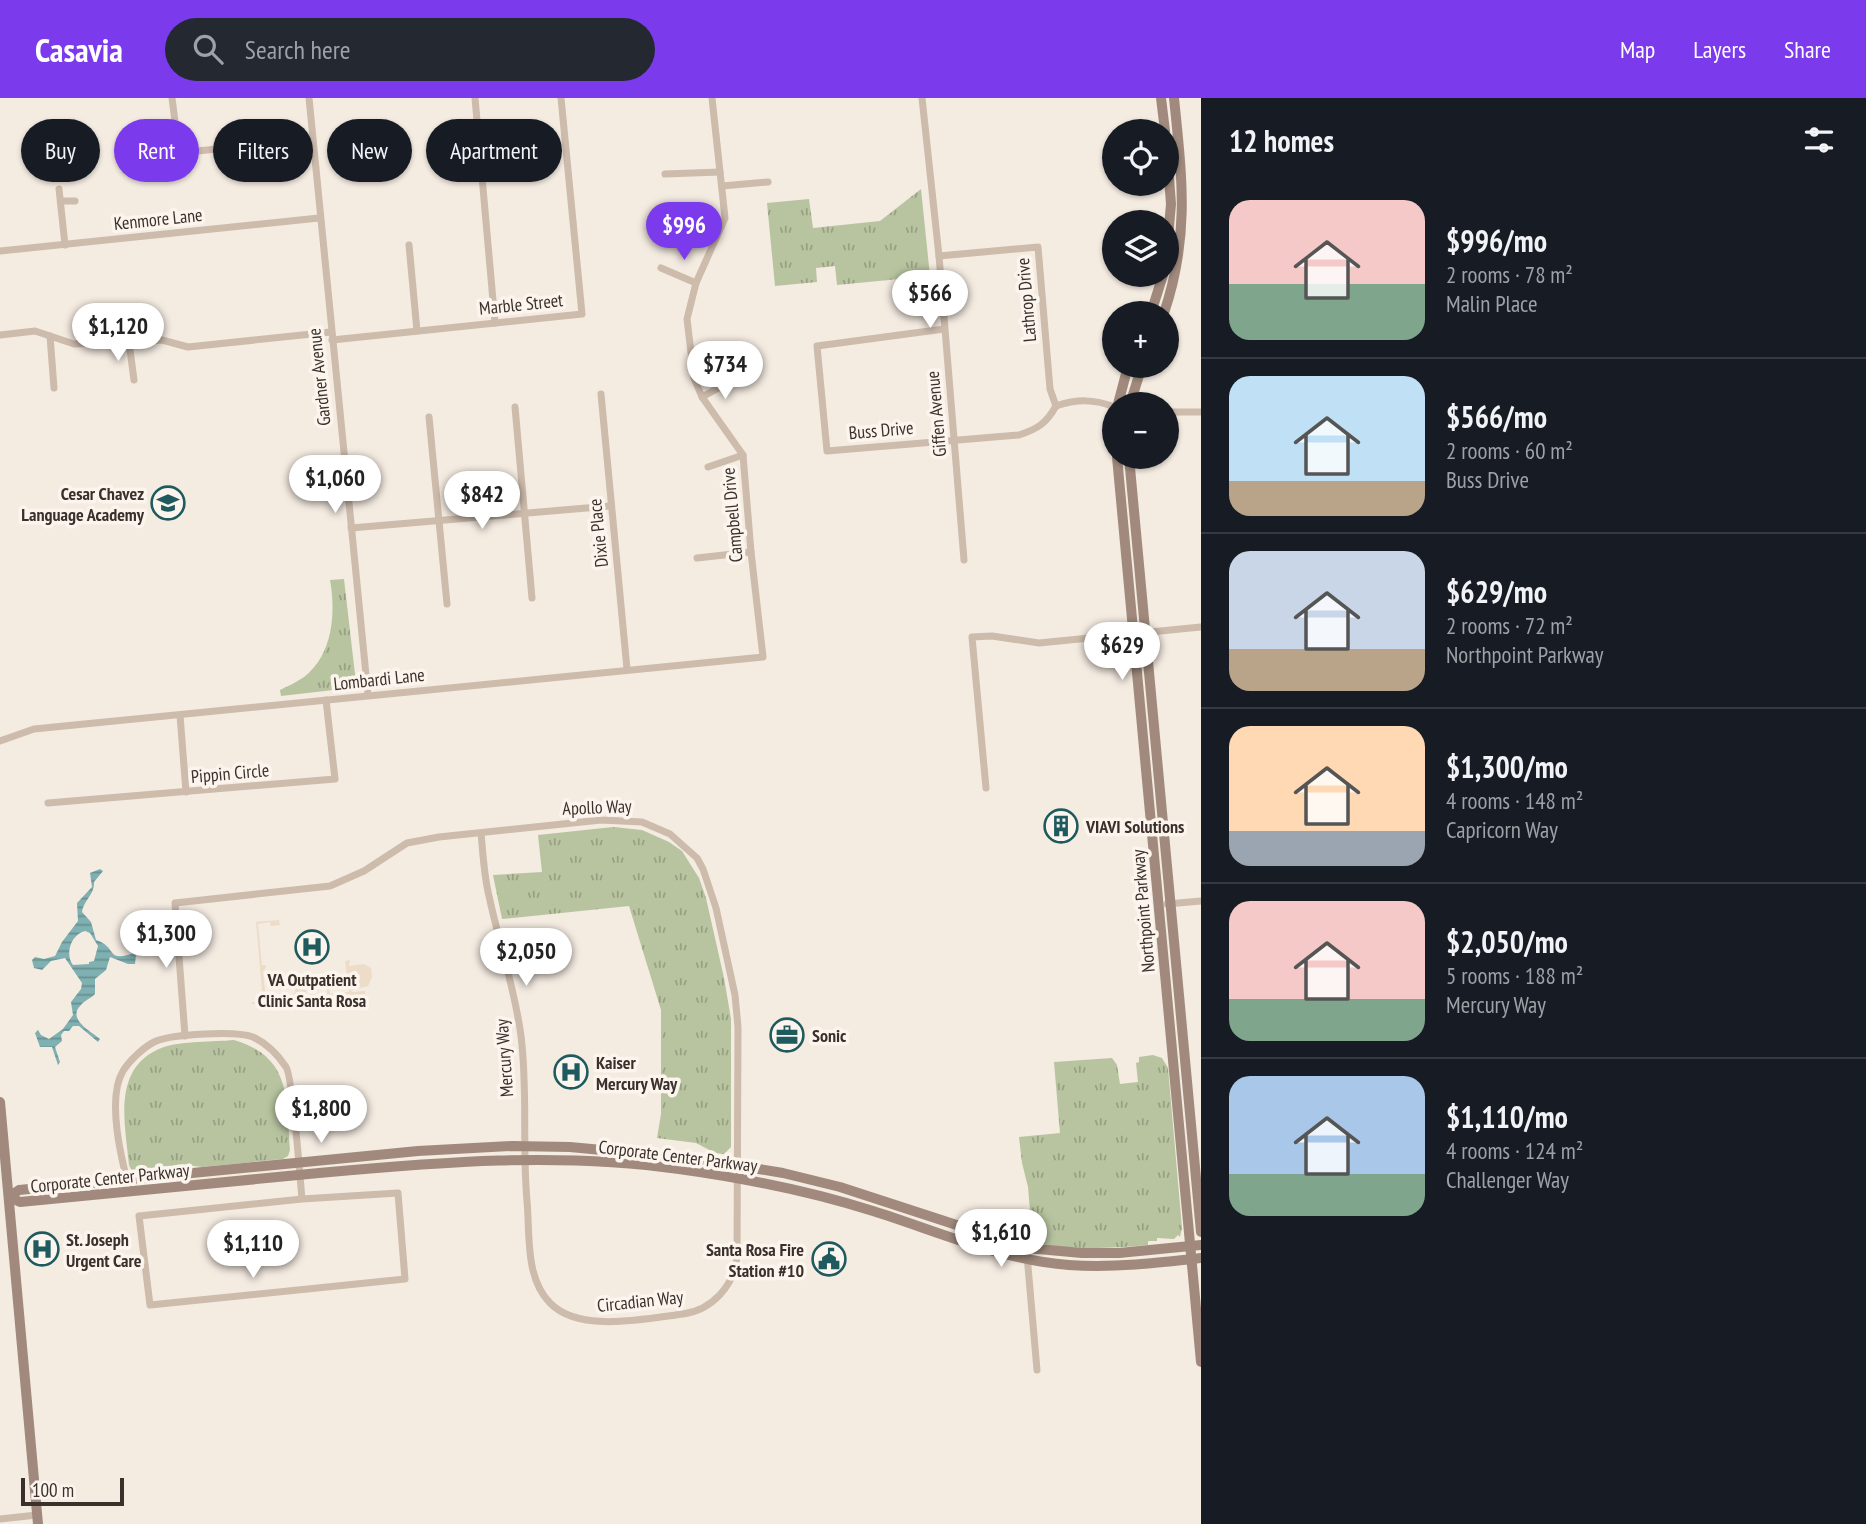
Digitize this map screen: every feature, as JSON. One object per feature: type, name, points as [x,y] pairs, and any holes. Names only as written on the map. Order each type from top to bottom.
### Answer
[{"type":"street","points":[[172,98],[179,153],[213,149]]},
{"type":"street","name":"Gardner Avenue","points":[[309,98],[310,119]]},
{"type":"street","points":[[475,98],[495,323]]},
{"type":"street","name":"Marble Street","points":[[0,335],[35,331],[74,344],[162,340],[188,347],[417,331],[582,314],[561,98]]},
{"type":"street","name":"Campbell Drive","points":[[712,98],[725,218],[696,283],[687,319],[694,378],[702,397],[743,455],[763,657]]},
{"type":"street","name":"Giffen Avenue","points":[[922,98],[939,256],[964,560]]},
{"type":"street","points":[[1161,98],[1164,119]]},
{"type":"street","points":[[1168,301],[1175,276],[1183,211],[1174,98]]},
{"type":"street","name":"Gardner Avenue","points":[[313,159],[368,695]]},
{"type":"street","points":[[665,174],[720,172]]},
{"type":"street","points":[[722,187],[768,182]]},
{"type":"street","points":[[59,189],[65,245]]},
{"type":"street","points":[[61,201],[75,201]]},
{"type":"street","name":"Kenmore Lane","points":[[0,251],[319,218]]},
{"type":"street","points":[[410,245],[417,331]]},
{"type":"street","name":"Lathrop Drive","points":[[939,256],[1038,247],[1049,389],[1056,406]]},
{"type":"street","points":[[661,268],[696,283]]},
{"type":"street","name":"Buss Drive","points":[[944,329],[817,346],[827,451],[1019,435],[1038,429],[1056,406]]},
{"type":"street","points":[[50,335],[54,388]]},
{"type":"street","points":[[129,342],[134,380]]},
{"type":"street","points":[[702,397],[734,379]]},
{"type":"street","name":"Dixie Place","points":[[601,394],[627,669]]},
{"type":"street","points":[[1056,406],[1084,400],[1102,402]]},
{"type":"street","points":[[515,407],[532,598]]},
{"type":"street","points":[[1179,412],[1201,412]]},
{"type":"street","points":[[429,417],[447,604]]},
{"type":"street","points":[[708,467],[743,455]]},
{"type":"street","name":"Northpoint Parkway","points":[[1118,469],[1189,1246],[1196,1259],[1201,1362]]},
{"type":"street","name":"Northpoint Parkway","points":[[1130,469],[1167,904],[1201,1232]]},
{"type":"street","points":[[351,528],[610,506]]},
{"type":"street","points":[[697,558],[751,552]]},
{"type":"street","points":[[986,788],[972,637],[992,636],[1039,643],[1201,627]]},
{"type":"street","name":"Lombardi Lane","points":[[0,741],[34,729],[763,657]]},
{"type":"street","name":"Pippin Circle","points":[[48,803],[335,779],[326,700]]},
{"type":"street","points":[[180,715],[186,792]]},
{"type":"street","name":"Apollo Way","points":[[185,1036],[175,903],[330,886],[365,870],[407,843],[439,837],[601,820],[642,822],[670,834],[697,858],[716,908],[735,995],[740,1051],[738,1178]]},
{"type":"street","name":"Mercury Way","points":[[481,833],[489,895],[522,1040],[523,1159]]},
{"type":"street","points":[[1167,904],[1201,901]]},
{"type":"street","points":[[130,1192],[123,1170],[116,1095],[122,1072],[155,1042],[185,1036],[232,1033],[253,1037],[271,1049],[288,1069],[302,1199]]},
{"type":"street","points":[[0,1102],[38,1520],[0,1519]]},
{"type":"street","name":"Corporate Center Parkway","points":[[1196,1259],[1104,1266],[1069,1265],[1028,1259],[991,1251],[837,1200],[738,1178],[617,1162],[523,1159],[395,1165],[20,1202],[9,1197],[19,1189],[418,1151],[523,1146],[626,1151],[738,1164],[840,1187],[1027,1248],[1107,1253],[1201,1245]]},
{"type":"street","name":"Circadian Way","points":[[523,1159],[536,1281],[544,1296],[557,1309],[572,1318],[587,1322],[684,1314],[705,1307],[720,1295],[730,1282],[737,1262],[738,1178]]},
{"type":"street","points":[[398,1193],[405,1279],[150,1305],[139,1216],[302,1199],[398,1193]]},
{"type":"street","points":[[1027,1248],[1037,1370]]},
{"type":"green space","points":[[921,189],[930,276],[837,285],[835,266],[816,268],[817,282],[775,286],[767,203],[809,199],[813,228],[880,221]]},
{"type":"green space","points":[[344,579],[356,683],[351,688],[281,696],[280,690],[304,677],[321,657],[327,645],[332,619],[330,580]]},
{"type":"green space","points":[[613,827],[642,830],[682,851],[699,878],[706,898],[731,1019],[731,1147],[724,1154],[715,1153],[696,1143],[657,1138],[661,1114],[661,1010],[629,906],[502,919],[493,875],[542,872],[538,835]]},
{"type":"green space","points":[[234,1040],[267,1057],[276,1069],[286,1097],[290,1150],[288,1156],[283,1159],[202,1167],[170,1166],[143,1173],[132,1171],[129,1165],[124,1114],[129,1081],[136,1067],[147,1056],[171,1045]]},
{"type":"green space","points":[[1153,1055],[1162,1058],[1168,1068],[1182,1228],[1180,1237],[1157,1238],[1157,1241],[1148,1241],[1148,1245],[1107,1248],[1038,1243],[1032,1235],[1028,1187],[1019,1137],[1060,1133],[1054,1062],[1112,1058],[1117,1065],[1120,1084],[1138,1082],[1136,1063],[1139,1062],[1139,1057]]},
{"type":"shaded area","points":[[279,920],[280,925],[271,926],[270,922],[258,924],[262,965],[266,965],[263,972],[266,1000],[283,999],[295,993],[295,987],[305,985],[307,996],[313,993],[314,996],[327,994],[327,987],[330,994],[349,992],[345,961],[350,960],[349,966],[364,964],[371,968],[372,977],[368,986],[351,990],[365,991],[365,994],[311,999],[308,1002],[298,997],[286,1001],[252,1004],[263,1001],[256,922]]},
{"type":"water","points":[[100,869],[103,871],[94,882],[93,890],[82,912],[91,922],[96,940],[107,946],[115,955],[134,953],[135,964],[110,957],[106,970],[95,979],[95,994],[77,1010],[78,1020],[100,1039],[98,1042],[79,1026],[64,1031],[61,1035],[62,1041],[55,1047],[60,1062],[58,1065],[52,1047],[40,1047],[35,1033],[38,1030],[49,1039],[63,1029],[73,1015],[71,1002],[81,989],[82,983],[65,958],[51,961],[42,970],[34,968],[32,960],[35,957],[44,959],[55,956],[78,921],[77,903],[92,887],[90,873]],"holes":[[[80,933],[90,933],[98,946],[94,961],[73,965],[69,956],[70,946]]]},
{"type":"place","name":"Cesar Chavez Language Academy","points":[[168,503]]},
{"type":"place","name":"VIAVI Solutions","points":[[1061,826]]},
{"type":"place","name":"VA Outpatient Clinic Santa Rosa","points":[[312,947]]},
{"type":"place","name":"Sonic","points":[[787,1035]]},
{"type":"place","name":"Kaiser Mercury Way","points":[[571,1072]]},
{"type":"place","name":"St. Joseph Urgent Care","points":[[42,1249]]},
{"type":"place","name":"Santa Rosa Fire Station #10","points":[[829,1259]]}]
